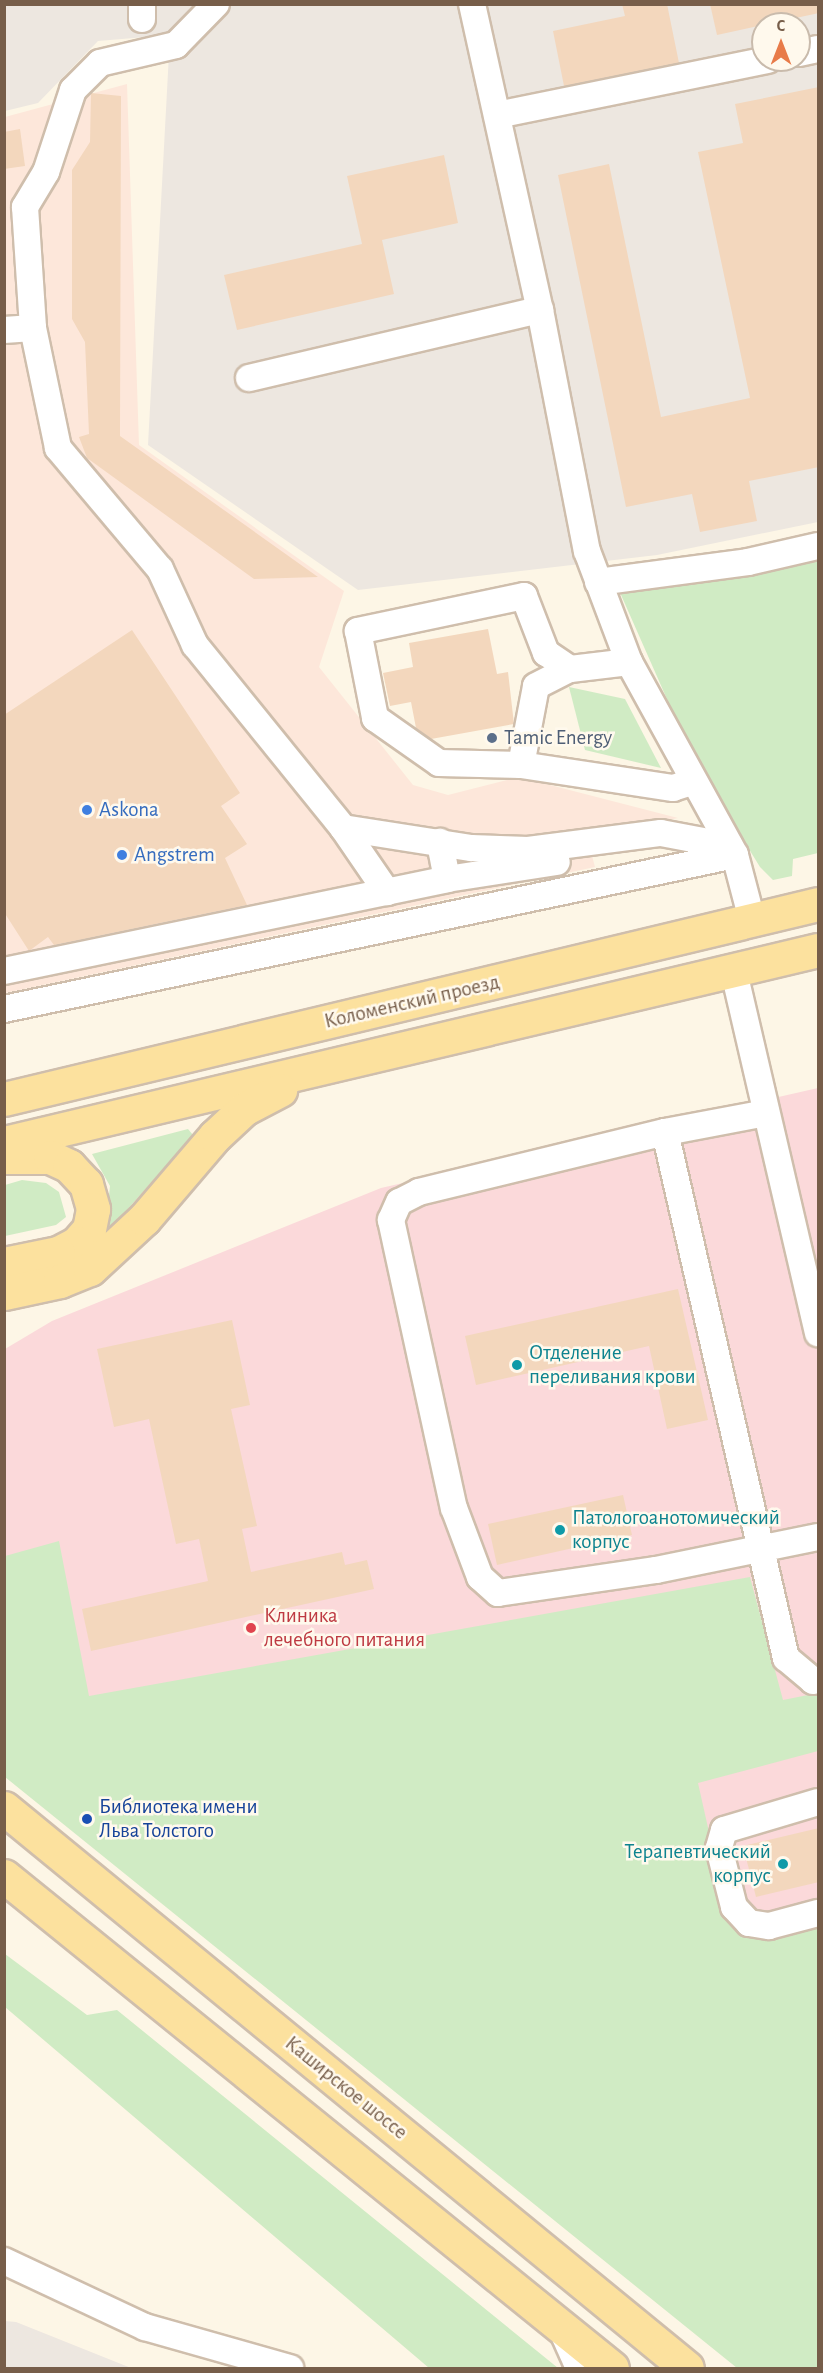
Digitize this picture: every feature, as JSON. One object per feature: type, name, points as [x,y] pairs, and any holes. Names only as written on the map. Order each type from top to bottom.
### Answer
[{"type":"main road","name":"Коломенский проезд","points":[[4,1099],[819,904]]},
{"type":"main road","name":"Коломенский проезд","points":[[4,1143],[734,972],[819,950]]},
{"type":"main road","points":[[4,1293],[60,1281],[90,1269],[120,1245],[244,1109],[269,1094],[395,1051]]},
{"type":"main road","points":[[4,1157],[50,1157],[69,1166],[86,1185],[93,1209],[89,1229],[77,1243],[58,1253],[4,1264]]},
{"type":"main road","name":"Каширское шоссе","points":[[4,1808],[687,2368]]},
{"type":"main road","points":[[4,1876],[612,2368]]},
{"type":"street","points":[[216,4],[176,45],[100,63],[73,90],[46,172],[15,207],[33,328],[58,448],[160,569],[195,645],[343,828],[387,892]]},
{"type":"street","points":[[472,4],[540,310],[587,552],[629,662],[692,782],[733,851],[752,920]]},
{"type":"street","points":[[497,115],[751,63]]},
{"type":"street","points":[[249,378],[540,310]]},
{"type":"street","points":[[4,330],[33,328]]},
{"type":"street","points":[[598,582],[748,562],[819,546]]},
{"type":"street","points":[[570,669],[546,653],[524,596],[358,631],[375,718],[439,763],[521,765],[673,788],[692,782]]},
{"type":"street","points":[[521,765],[536,686],[570,669],[629,662]]},
{"type":"street","points":[[343,828],[440,842],[528,850],[661,833],[733,851]]},
{"type":"street","points":[[440,842],[447,879]]},
{"type":"street","points":[[4,971],[447,879],[665,846],[733,851]]},
{"type":"street","points":[[4,1009],[733,851]]},
{"type":"street","points":[[734,972],[819,1333]]},
{"type":"street","points":[[766,1113],[665,1132],[419,1192],[399,1202],[391,1220],[454,1508],[480,1577],[498,1593],[761,1552],[819,1537]]},
{"type":"street","points":[[665,1132],[786,1658],[813,1682],[819,1680]]},
{"type":"street","points":[[819,1802],[724,1830],[719,1848],[734,1907],[748,1923],[770,1926],[819,1913]]},
{"type":"street","points":[[4,2261],[145,2327],[290,2368]]},
{"type":"street","points":[[561,2327],[579,2368]]},
{"type":"shaded area","points":[[4,5],[818,5],[818,522],[657,555],[358,590],[148,445],[170,35],[98,41],[38,103],[5,111]]},
{"type":"shaded area","points":[[127,84],[139,445],[344,591],[319,667],[413,785],[448,795],[519,777],[678,818],[587,837],[595,867],[5,993],[5,117]]},
{"type":"shaded area","points":[[818,1088],[818,2347],[5,1676],[5,1349],[52,1321],[381,1188]]},
{"type":"shaded area","points":[[5,2321],[16,2322],[131,2368],[5,2368]]},
{"type":"green space","points":[[818,539],[818,853],[793,859],[792,876],[773,880],[760,867],[693,758],[614,579]]},
{"type":"green space","points":[[569,687],[625,699],[661,768],[585,750]]},
{"type":"green space","points":[[188,1129],[193,1135],[105,1235],[110,1186],[92,1154]]},
{"type":"green space","points":[[22,1180],[46,1183],[59,1192],[66,1217],[56,1225],[5,1236],[5,1185]]},
{"type":"green space","points":[[59,1541],[89,1696],[750,1577],[783,1700],[818,1693],[818,1751],[698,1783],[728,1917],[744,1934],[818,1920],[818,2368],[737,2368],[5,1777],[5,1556]]},
{"type":"green space","points":[[5,1954],[87,2015],[117,2010],[558,2368],[429,2368],[5,2007]]},
{"type":"building","points":[[622,4],[667,4],[679,63],[564,86],[553,31],[625,16]]},
{"type":"building","points":[[710,4],[819,4],[819,13],[811,15],[811,12],[751,12],[751,28],[717,35]]},
{"type":"building","points":[[819,87],[819,467],[749,481],[757,521],[700,532],[692,494],[626,507],[558,175],[609,164],[661,417],[750,398],[698,152],[743,143],[735,104]]},
{"type":"building","points":[[91,93],[121,96],[120,436],[318,577],[254,579],[87,458],[79,437],[89,434],[85,342],[72,319],[72,170],[90,142]]},
{"type":"building","points":[[20,129],[25,166],[4,169],[4,132]]},
{"type":"building","points":[[444,155],[458,223],[382,240],[394,294],[237,330],[224,275],[362,244],[347,176]]},
{"type":"building","points":[[488,629],[497,674],[508,672],[514,724],[431,739],[416,728],[411,702],[390,706],[383,673],[413,667],[409,643]]},
{"type":"building","points":[[132,630],[240,793],[221,806],[247,844],[225,858],[247,905],[54,945],[48,937],[29,951],[4,912],[4,715]]},
{"type":"building","name":"Отделение переливания крови","points":[[678,1289],[708,1420],[667,1429],[649,1346],[476,1385],[465,1336]]},
{"type":"building","points":[[232,1320],[250,1405],[231,1409],[257,1526],[242,1529],[251,1572],[342,1552],[345,1565],[367,1560],[374,1589],[91,1651],[82,1609],[208,1581],[199,1539],[176,1544],[149,1419],[114,1427],[97,1349]]},
{"type":"building","name":"Патологоанотомический корпус","points":[[623,1495],[632,1535],[497,1565],[488,1524]]},
{"type":"building","name":"Терапевтический корпус","points":[[819,1828],[819,1882],[756,1897],[743,1846]]},
{"type":"place","name":"Tamic Energy","points":[[492,738]]},
{"type":"place","name":"Askona","points":[[87,810]]},
{"type":"place","name":"Angstrem","points":[[122,855]]},
{"type":"place","name":"Отделение переливания крови","points":[[517,1365]]},
{"type":"place","name":"Патологоанотомический корпус","points":[[560,1530]]},
{"type":"place","name":"Клиника лечебного питания","points":[[251,1628]]},
{"type":"place","name":"Библиотека имени Льва Толстого","points":[[87,1819]]},
{"type":"place","name":"Терапевтический корпус","points":[[783,1864]]}]
